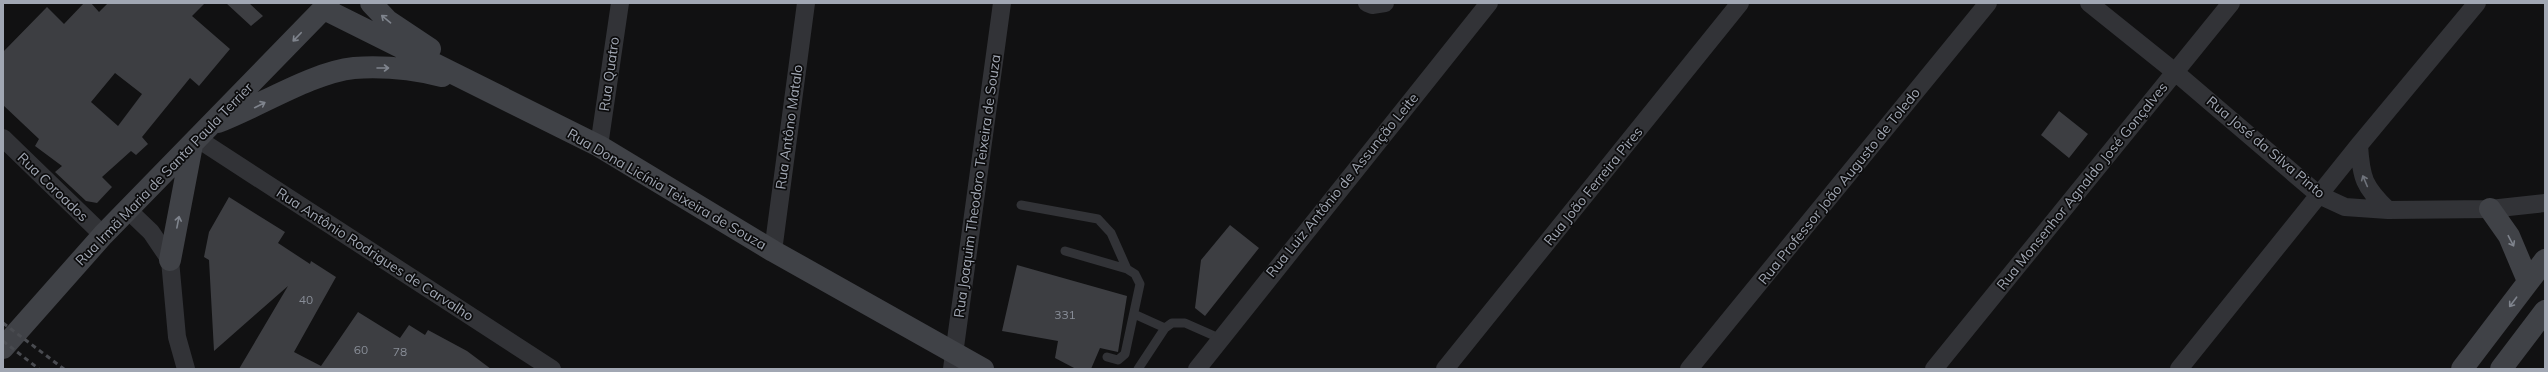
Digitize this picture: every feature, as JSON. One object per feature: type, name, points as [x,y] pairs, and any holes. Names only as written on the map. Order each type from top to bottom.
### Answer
[{"type":"main road","points":[[371,3],[388,21],[424,45],[473,84]]},
{"type":"main road","name":"Rua Dona Licínia Teixeira de Souza","points":[[322,5],[473,84],[599,146],[953,362],[983,369]]},
{"type":"main road","name":"Rua Irmã Maria de Santa Paula Terrier","points":[[3,348],[103,235],[200,136],[322,5]]},
{"type":"main road","points":[[170,260],[200,136],[316,79],[353,68],[389,68],[426,72],[473,84]]},
{"type":"main road","points":[[2490,209],[2512,242],[2528,281]]},
{"type":"main road","points":[[2462,369],[2545,260]]},
{"type":"main road","points":[[2501,369],[2545,311]]},
{"type":"street","name":"Rua Quatro","points":[[599,146],[620,3]]},
{"type":"street","name":"Rua Antôno Matalo","points":[[773,251],[806,3]]},
{"type":"street","name":"Rua Joaquim Theodoro Teixeira de Souza","points":[[953,362],[1002,3]]},
{"type":"street","points":[[1367,3],[1372,5],[1385,3]]},
{"type":"street","name":"Rua Luiz Antônio de Assunção Leite","points":[[1196,369],[1219,338],[1489,3]]},
{"type":"street","name":"Rua João Ferreira Pires","points":[[1445,369],[1740,3]]},
{"type":"street","name":"Rua Professor João Augusto de Toledo","points":[[1689,369],[1988,3]]},
{"type":"street","name":"Rua José da Silva Pinto","points":[[2089,3],[2175,72],[2319,195],[2345,207],[2388,210],[2490,209],[2545,203]]},
{"type":"street","name":"Rua Monsenhor Agnaldo José Gonçalves","points":[[1934,369],[2231,3]]},
{"type":"street","points":[[2179,369],[2359,145],[2477,3]]},
{"type":"street","name":"Rua Antônio Rodrigues de Carvalho","points":[[200,136],[552,369]]},
{"type":"street","name":"Rua Coroados","points":[[3,138],[103,235]]},
{"type":"street","points":[[2359,145],[2361,172],[2365,183],[2371,194],[2388,210]]},
{"type":"street","points":[[128,210],[151,232],[170,260],[177,337],[186,369]]},
{"type":"lane","points":[[1021,205],[1098,219],[1111,233],[1127,269]]},
{"type":"lane","points":[[1065,251],[1127,269],[1135,274],[1140,284],[1125,354],[1118,360],[1107,358]]},
{"type":"lane","points":[[1134,314],[1165,328]]},
{"type":"lane","points":[[1138,369],[1165,328],[1172,323],[1185,322],[1219,338]]},
{"type":"building","points":[[84,3],[91,3],[99,12],[108,3],[205,3],[192,16],[230,49],[199,86],[190,78],[142,137],[148,144],[136,155],[131,151],[102,177],[112,187],[97,203],[86,201],[55,172],[62,166],[35,146],[39,139],[3,105],[3,52],[47,7],[64,24]],"holes":[[[115,73],[142,94],[118,126],[91,102]]]},
{"type":"building","points":[[226,3],[249,3],[263,16],[251,26]]},
{"type":"building","points":[[2059,111],[2088,134],[2069,158],[2041,135]]},
{"type":"building","points":[[229,197],[285,232],[278,243],[310,264],[311,261],[336,277],[294,352],[321,366],[358,312],[400,338],[409,325],[425,335],[428,330],[467,351],[491,369],[239,369],[288,286],[214,351],[209,260],[204,257],[209,232]]},
{"type":"building","points":[[1230,225],[1259,248],[1205,316],[1195,308],[1201,260]]},
{"type":"building","points":[[1017,265],[1127,296],[1118,352],[1100,348],[1091,369],[1076,369],[1055,358],[1058,341],[1002,331]]},
{"type":"railway","points":[[3,323],[64,369]]},
{"type":"railway","points":[[3,341],[39,369]]}]
